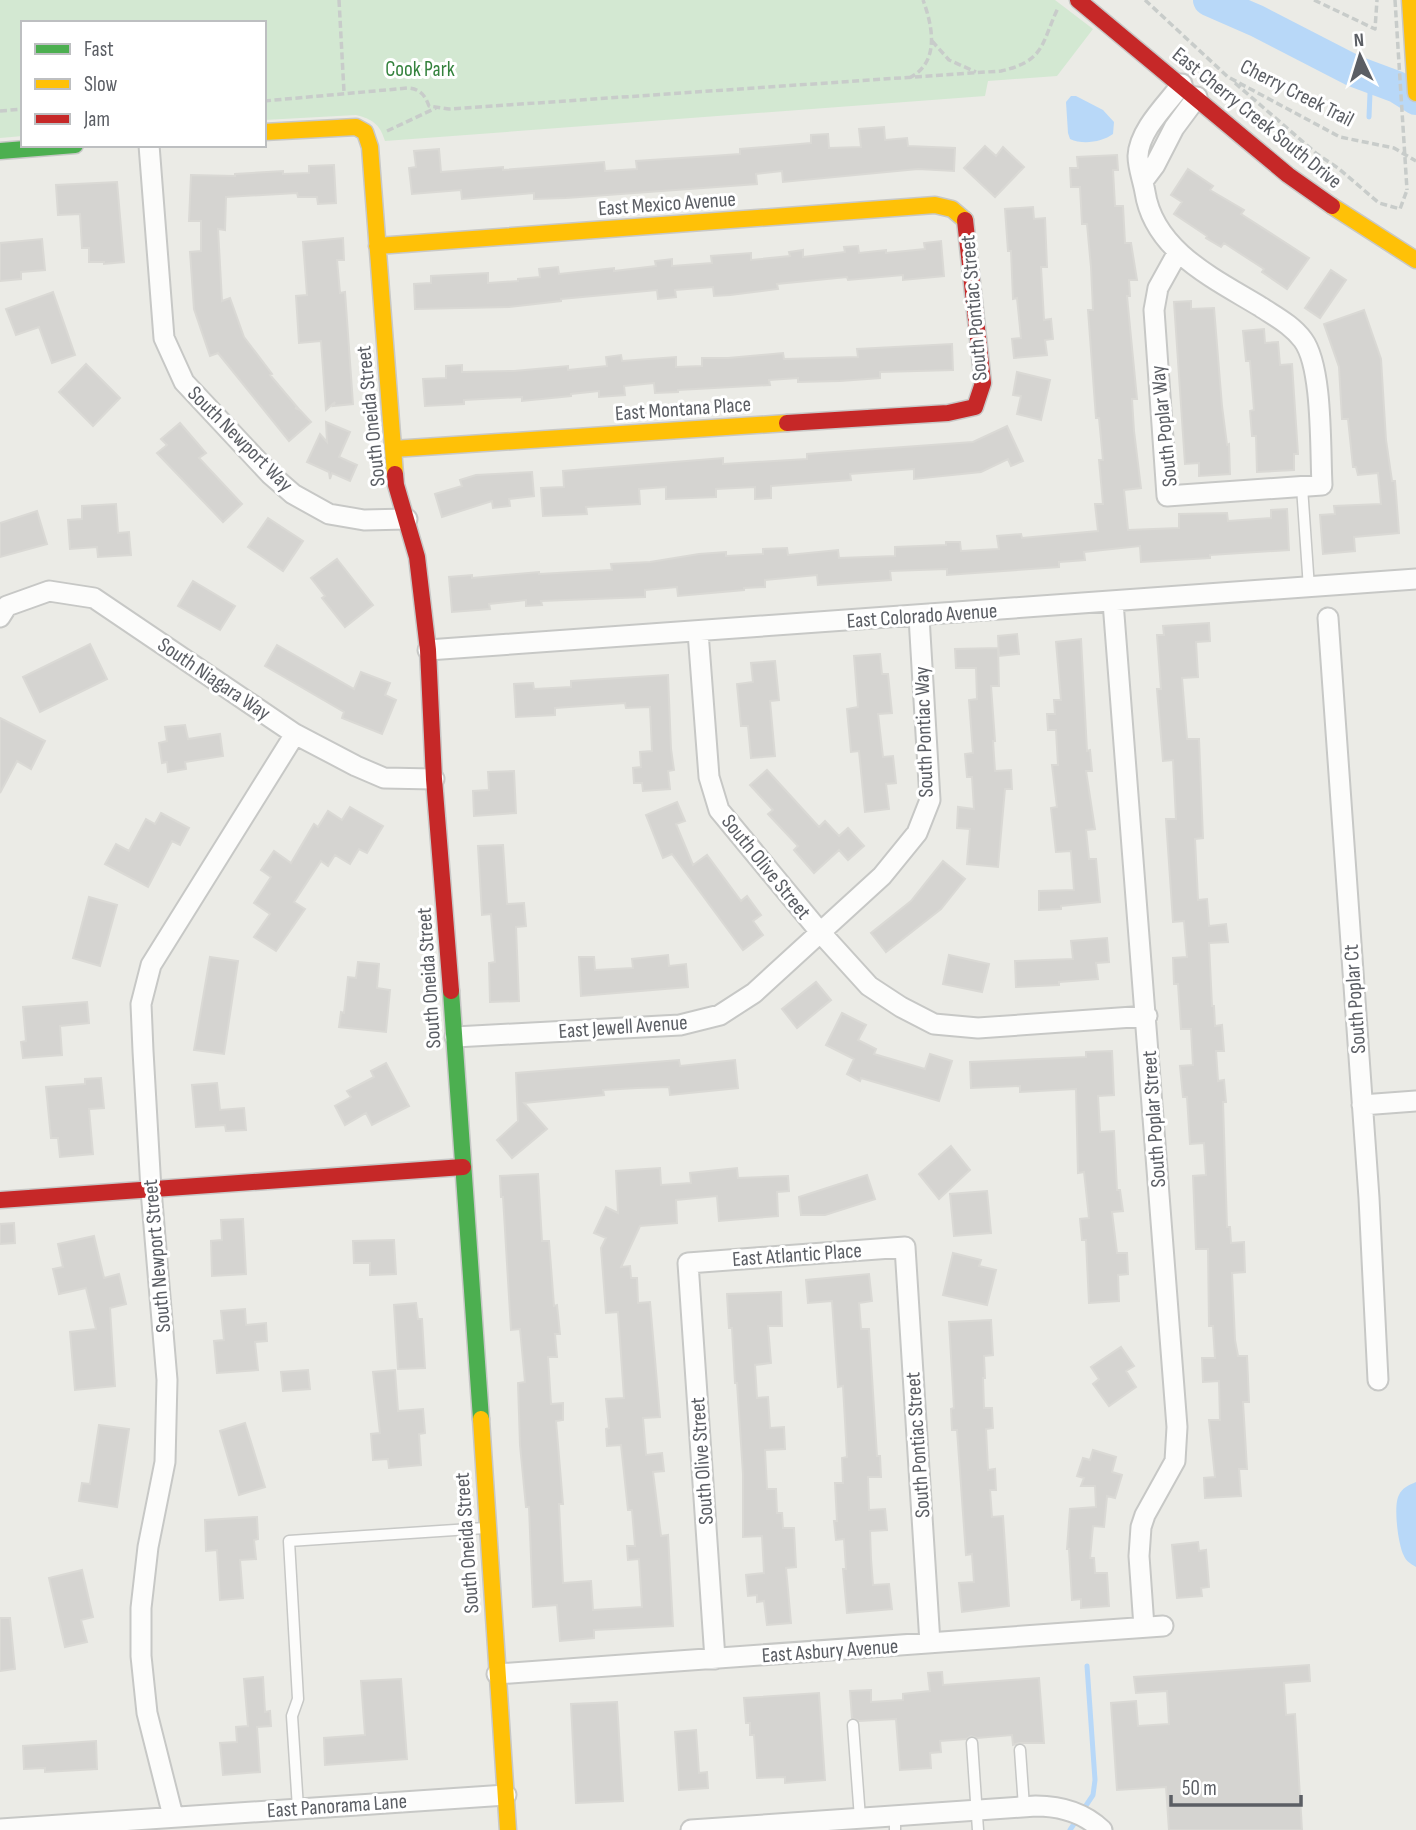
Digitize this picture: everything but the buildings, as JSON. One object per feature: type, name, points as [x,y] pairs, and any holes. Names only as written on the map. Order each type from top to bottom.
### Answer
[{"type":"street","name":"East Cherry Creek South Drive","points":[[1078,0],[1297,181],[1353,221],[1416,260]]},
{"type":"street","points":[[1410,0],[1416,93]]},
{"type":"street","points":[[1178,252],[1159,231],[1152,218],[1138,152],[1145,134],[1189,91]]},
{"type":"street","points":[[1143,181],[1155,165],[1189,91]]},
{"type":"street","points":[[266,132],[348,127],[365,133]]},
{"type":"street","name":"South Oneida Street","points":[[365,133],[397,485],[417,557],[428,650],[434,779],[455,1037],[508,1830]]},
{"type":"street","points":[[0,150],[45,147]]},
{"type":"street","name":"South Newport Way","points":[[149,147],[164,338],[184,382],[270,474],[293,494],[329,514],[363,520],[407,519]]},
{"type":"street","name":"East Mexico Avenue","points":[[377,246],[935,205],[948,206],[959,211]]},
{"type":"street","name":"South Pontiac Street","points":[[959,211],[966,221],[968,231],[984,383],[975,407]]},
{"type":"street","name":"South Poplar Way","points":[[1178,252],[1290,326],[1309,349],[1316,384],[1322,485],[1167,496],[1154,310],[1158,288],[1178,252]]},
{"type":"street","name":"East Montana Place","points":[[393,449],[948,413],[975,407]]},
{"type":"street","name":"East Colorado Avenue","points":[[428,650],[1320,590],[1416,579]]},
{"type":"street","name":"South Poplar Ct","points":[[1320,590],[1332,600],[1333,612],[1328,618],[1378,1380]]},
{"type":"street","name":"South Niagara Way","points":[[0,617],[7,606],[49,592],[94,598],[295,734],[384,778],[434,779]]},
{"type":"street","name":"South Poplar Street","points":[[1113,602],[1147,1016],[1177,1446],[1171,1471],[1144,1515],[1141,1527],[1139,1556],[1153,1627]]},
{"type":"street","name":"South Pontiac Way","points":[[820,932],[882,876],[916,833],[930,800],[919,617]]},
{"type":"street","name":"South Olive Street","points":[[698,632],[709,777],[719,810],[820,932]]},
{"type":"street","name":"South Newport Street","points":[[173,1816],[148,1713],[141,1656],[141,1608],[148,1546],[165,1462],[167,1380],[151,1189],[142,1004],[151,965],[295,734]]},
{"type":"street","points":[[820,932],[869,986],[934,1024],[978,1028],[1147,1016]]},
{"type":"street","name":"East Jewell Avenue","points":[[455,1037],[680,1026],[720,1016],[754,993],[820,932]]},
{"type":"street","points":[[1362,1105],[1416,1101]]},
{"type":"street","points":[[0,1200],[463,1167]]},
{"type":"street","name":"South Pontiac Street","points":[[905,1247],[930,1643]]},
{"type":"street","name":"East Atlantic Place","points":[[688,1263],[905,1247]]},
{"type":"street","name":"South Olive Street","points":[[688,1263],[715,1659]]},
{"type":"street","name":"East Asbury Avenue","points":[[497,1674],[1153,1627]]},
{"type":"street","name":"East Panorama Lane","points":[[0,1829],[109,1826],[173,1816],[506,1795]]},
{"type":"street","points":[[691,1830],[860,1818],[895,1823],[977,1810],[1048,1806],[1083,1815],[1102,1830]]},
{"type":"lane","points":[[1145,134],[1164,144]]},
{"type":"lane","points":[[1302,487],[1320,590]]},
{"type":"lane","points":[[298,1808],[292,1716],[298,1699],[289,1541],[487,1527]]},
{"type":"lane","points":[[853,1726],[860,1818]]},
{"type":"lane","points":[[972,1743],[978,1830]]},
{"type":"lane","points":[[1020,1750],[1024,1807]]},
{"type":"path","points":[[339,0],[344,93]]},
{"type":"path","points":[[907,79],[918,74],[925,66],[932,41],[929,16],[923,0]]},
{"type":"path","name":"Cherry Creek Trail","points":[[1145,0],[1228,77],[1340,137],[1394,148],[1416,161]]},
{"type":"path","points":[[1314,0],[1375,29],[1377,0]]},
{"type":"path","points":[[1228,77],[1317,154],[1379,203],[1400,209],[1407,190],[1395,0]]},
{"type":"path","points":[[266,102],[416,88],[426,98],[429,106],[436,108],[978,73],[1016,68],[1035,57],[1043,47],[1057,9]]},
{"type":"path","points":[[932,41],[949,60],[978,73]]},
{"type":"path","points":[[365,133],[407,123],[436,108]]},
{"type":"path","points":[[0,111],[21,109]]},
{"type":"green space","name":"Cook Park","points":[[0,0],[1055,0],[1093,29],[1057,76],[988,81],[985,96],[385,141],[375,123],[356,115],[266,120],[266,21],[21,21],[21,136],[0,138]]},
{"type":"water","points":[[1071,96],[1103,110],[1114,122],[1113,134],[1092,142],[1070,139],[1066,102]]},
{"type":"water","points":[[1416,1482],[1416,1567],[1406,1559],[1402,1551],[1396,1516],[1400,1493]]},
{"type":"waterway","points":[[1209,0],[1257,21],[1354,71],[1397,87],[1416,99]]},
{"type":"waterway","points":[[1367,76],[1370,93],[1369,117]]},
{"type":"waterway","points":[[1083,1810],[1093,1795],[1095,1780],[1087,1666]]},
{"type":"waterway","points":[[1070,1830],[1078,1818]]},
{"type":"traffic: fast","points":[[0,151],[50,147]]},
{"type":"traffic: fast","points":[[451,991],[481,1419]]},
{"type":"traffic: slow","points":[[1410,0],[1416,93]]},
{"type":"traffic: slow","points":[[266,132],[356,127],[365,132],[370,147],[395,474]]},
{"type":"traffic: slow","points":[[377,246],[935,205],[952,209],[965,220]]},
{"type":"traffic: slow","points":[[1332,206],[1416,260]]},
{"type":"traffic: slow","points":[[393,449],[787,423]]},
{"type":"traffic: slow","points":[[481,1419],[508,1830]]},
{"type":"traffic: jam","points":[[1078,0],[1288,175],[1332,206]]},
{"type":"traffic: jam","points":[[787,423],[948,413],[975,407],[983,383],[965,220]]},
{"type":"traffic: jam","points":[[395,474],[417,557],[428,650],[434,779],[451,991]]},
{"type":"traffic: jam","points":[[0,1200],[463,1167]]}]
